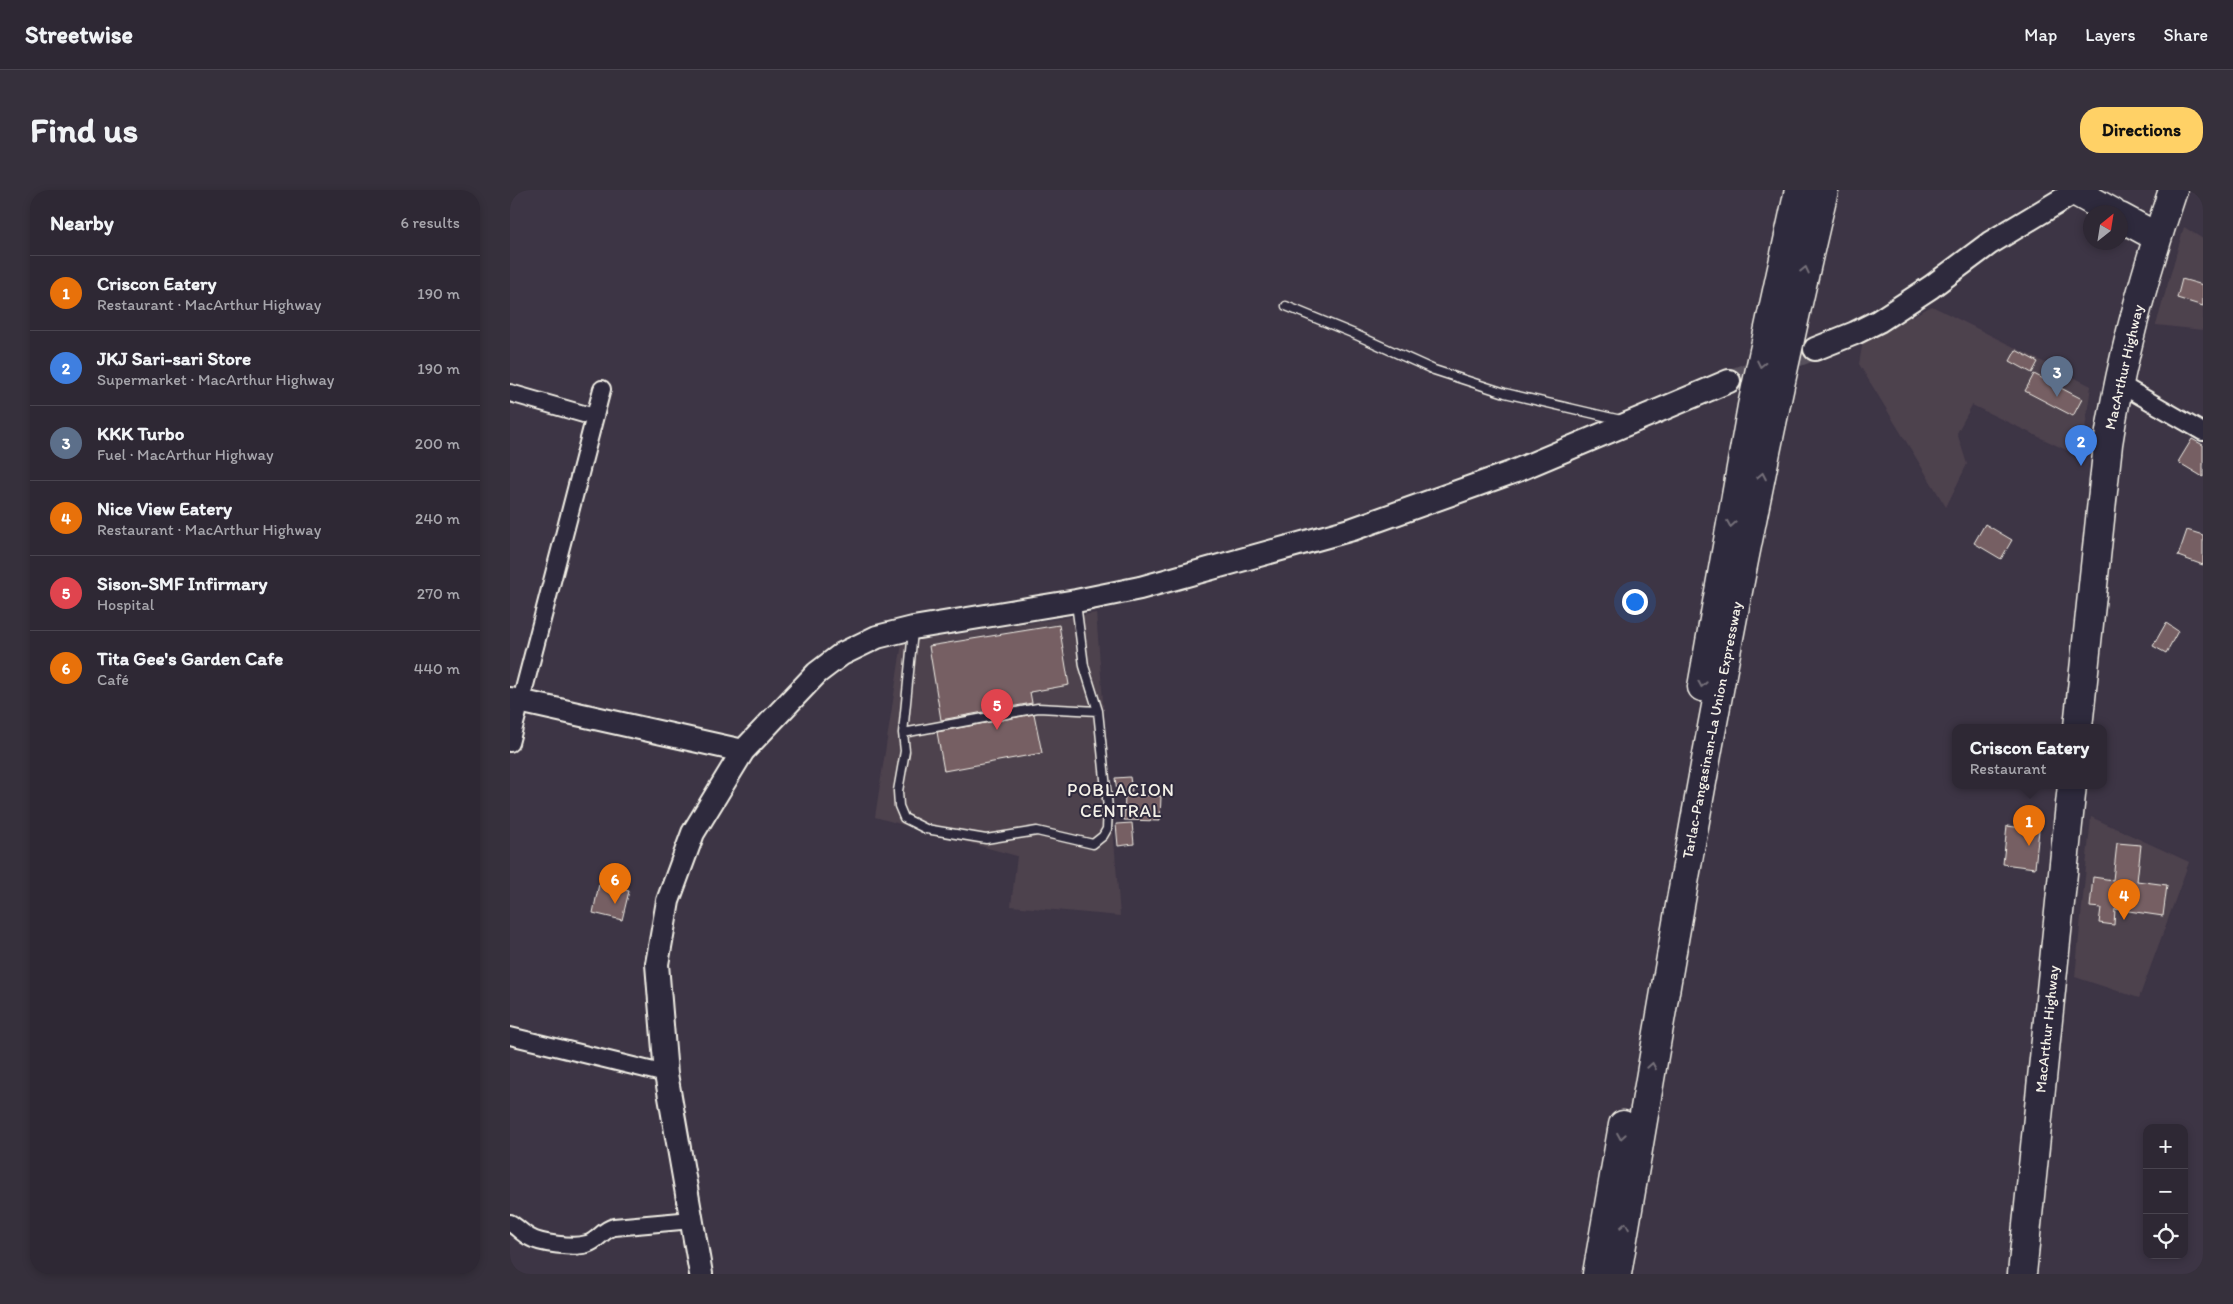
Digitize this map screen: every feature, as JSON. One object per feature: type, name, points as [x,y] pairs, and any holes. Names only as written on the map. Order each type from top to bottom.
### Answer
[{"type":"highway","name":"Tarlac-Pangasinan-La Union Expressway","points":[[1597,1274],[1752,406],[1799,190]]},
{"type":"highway","name":"Tarlac-Pangasinan-La Union Expressway","points":[[1617,1274],[1684,877],[1779,387],[1824,190]]},
{"type":"highway","name":"MacArthur Highway","points":[[2078,724],[2108,444],[2118,383],[2134,318],[2173,190]]},
{"type":"highway","points":[[2077,191],[2100,205]]},
{"type":"highway","points":[[2128,222],[2157,238]]},
{"type":"highway","name":"MacArthur Highway","points":[[2022,1274],[2072,789]]},
{"type":"street","points":[[1815,349],[1879,321],[1931,287],[1990,243],[2077,191]]},
{"type":"street","points":[[701,1274],[666,1074],[657,964],[668,901],[693,833],[743,752],[817,673],[842,654],[877,637],[913,628],[1076,601],[1140,588],[1353,529],[1513,472],[1730,381]]},
{"type":"street","points":[[2118,383],[2203,432]]},
{"type":"street","points":[[510,742],[515,700],[602,389]]},
{"type":"street","points":[[510,393],[594,417]]},
{"type":"street","points":[[515,700],[743,752]]},
{"type":"street","points":[[510,1036],[666,1074]]},
{"type":"street","points":[[510,1222],[527,1237],[536,1241],[575,1246],[589,1244],[603,1231],[614,1227],[692,1220]]},
{"type":"lane","points":[[1286,306],[1352,332],[1434,370],[1505,393],[1632,423]]},
{"type":"lane","points":[[913,628],[903,733],[904,751],[898,791],[899,806],[904,818],[926,829],[986,839],[1037,831],[1093,844],[1103,836],[1106,829],[1108,808],[1098,711],[1084,666],[1076,601]]},
{"type":"lane","points":[[903,733],[1038,708],[1098,711]]},
{"type":"shaded area","points":[[2184,227],[2203,239],[2203,330],[2156,325]]},
{"type":"shaded area","points":[[1932,306],[2091,386],[2081,457],[1972,405],[1957,433],[1967,464],[1946,507],[1859,364],[1863,341]]},
{"type":"shaded area","points":[[1096,613],[1120,916],[1011,906],[1017,856],[875,817],[902,643]]},
{"type":"shaded area","points":[[2091,817],[2189,862],[2139,998],[2075,977]]},
{"type":"building","points":[[2182,279],[2203,285],[2203,306],[2177,298]]},
{"type":"building","points":[[2016,350],[2038,362],[2032,373],[2010,361]]},
{"type":"building","points":[[2034,374],[2082,399],[2073,416],[2025,391]]},
{"type":"building","points":[[2192,439],[2203,445],[2203,477],[2178,462]]},
{"type":"building","points":[[1985,524],[2012,540],[2001,559],[1974,543]]},
{"type":"building","points":[[2187,530],[2203,535],[2203,565],[2178,556]]},
{"type":"building","points":[[2166,623],[2178,631],[2166,653],[2153,646]]},
{"type":"building","points":[[1059,625],[1069,685],[1030,692],[1032,703],[941,720],[929,646]]},
{"type":"building","points":[[1034,714],[1042,753],[944,771],[937,732]]},
{"type":"building","points":[[1130,777],[1132,791],[1117,792],[1115,778]]},
{"type":"building","points":[[1125,794],[1161,796],[1160,821],[1124,820]]},
{"type":"building","points":[[1132,823],[1134,844],[1118,846],[1116,824]]},
{"type":"building","points":[[2007,826],[2039,830],[2035,868],[2003,864]]},
{"type":"building","points":[[2117,843],[2141,845],[2137,881],[2167,885],[2163,916],[2115,909],[2114,925],[2099,923],[2101,908],[2090,907],[2093,877],[2113,880]]},
{"type":"building","points":[[599,884],[629,891],[622,920],[593,913]]},
{"type":"tunnel","points":[[1729,381],[1815,349]]},
{"type":"place","name":"KKK Turbo","points":[[2057,397]]},
{"type":"place","name":"JKJ Sari-sari Store","points":[[2081,466]]},
{"type":"place","name":"Sison-SMF Infirmary","points":[[997,730]]},
{"type":"place","name":"Criscon Eatery","points":[[2029,846]]},
{"type":"place","name":"Tita Gee's Garden Cafe","points":[[615,904]]},
{"type":"place","name":"Nice View Eatery","points":[[2124,920]]},
{"type":"district","name":"POBLACION CENTRAL","points":[[1121,800]]}]
